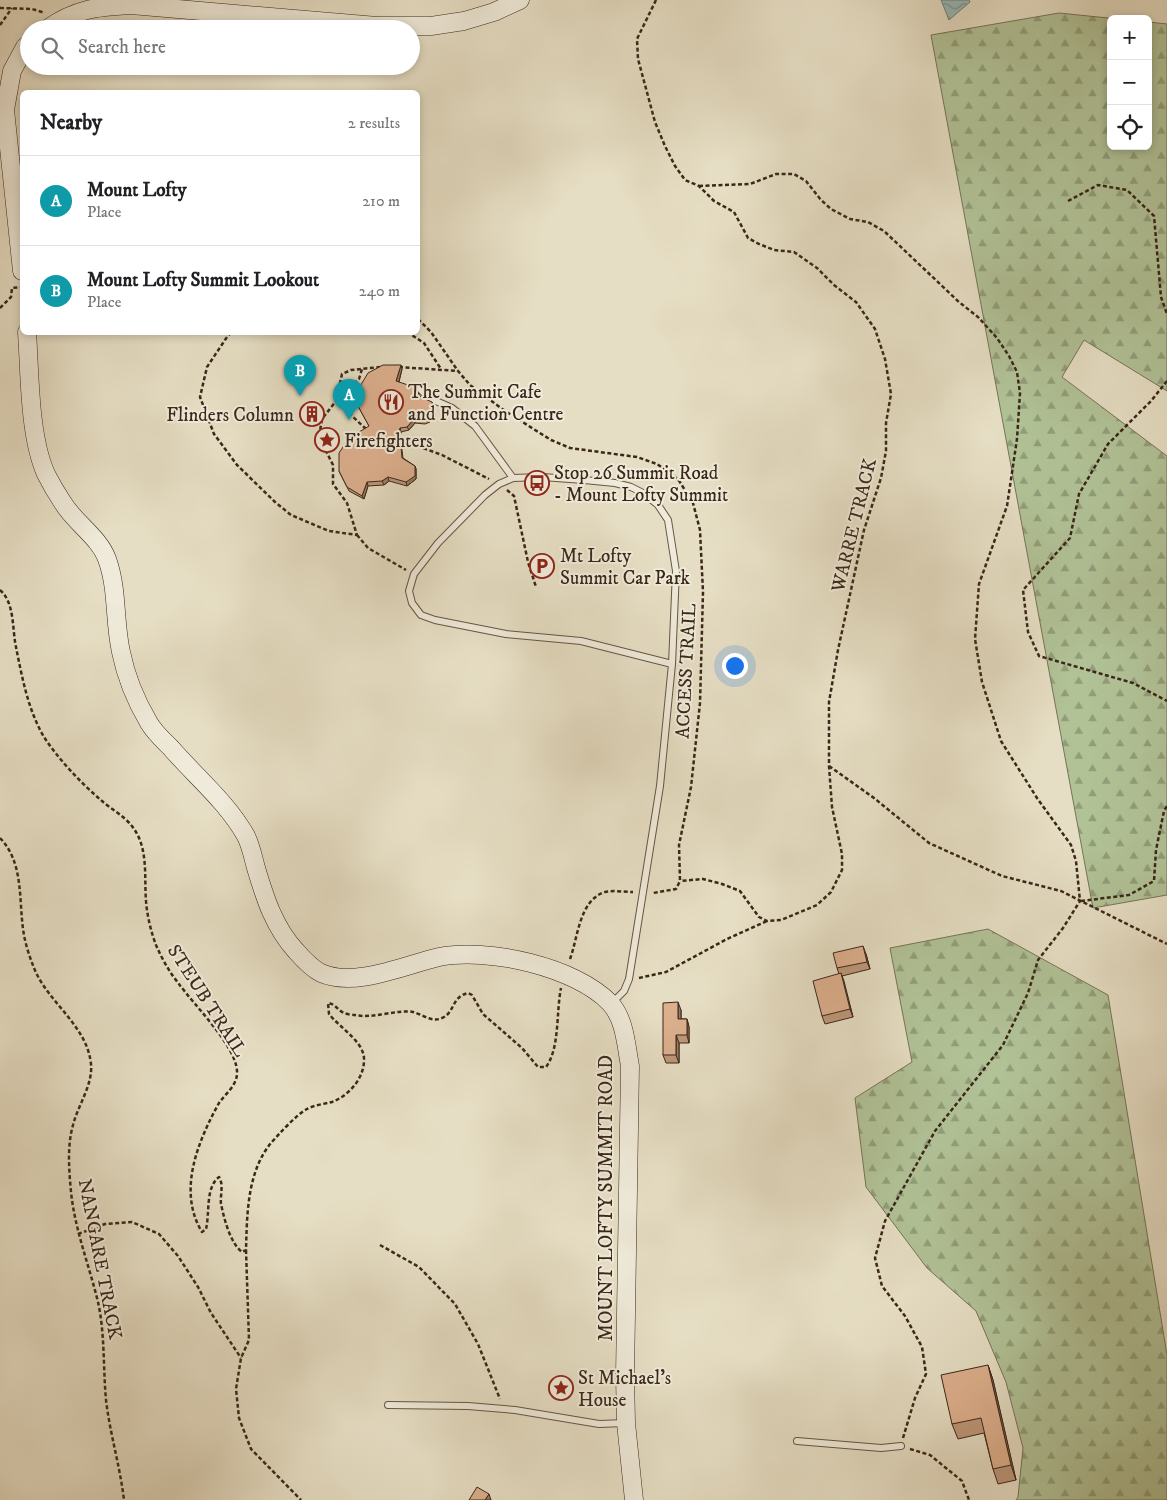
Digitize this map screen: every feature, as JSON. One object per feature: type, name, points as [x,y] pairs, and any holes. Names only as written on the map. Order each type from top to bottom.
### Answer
[{"type":"main road","points":[[420,26],[464,21],[494,12],[520,0]]},
{"type":"main road","points":[[59,20],[94,7],[132,5],[307,20]]},
{"type":"main road","points":[[20,56],[12,71],[5,110],[20,251]]},
{"type":"main road","name":"MOUNT LOFTY SUMMIT ROAD","points":[[27,335],[35,435],[46,473],[64,506],[106,555],[114,581],[120,650],[134,696],[151,727],[235,818],[248,840],[268,905],[283,938],[306,962],[320,972],[342,978],[368,975],[442,956],[484,954],[518,960],[554,970],[589,987],[611,1004],[622,1023],[630,1066],[625,1376],[626,1423],[634,1500]]},
{"type":"lane","points":[[420,389],[429,398],[452,408],[475,426],[513,478]]},
{"type":"lane","points":[[611,1004],[624,991],[629,979],[660,786],[672,664],[676,571],[668,520],[658,505],[631,487],[584,480],[542,477],[513,478],[499,484],[485,495],[438,542],[414,574],[409,591],[412,602],[421,615],[435,620],[506,634],[580,641],[672,664]]},
{"type":"lane","points":[[388,1405],[468,1406],[505,1409],[599,1424],[626,1423]]},
{"type":"lane","points":[[797,1441],[881,1448],[900,1446]]},
{"type":"path","name":"WARRE TRACK","points":[[629,979],[650,977],[666,972],[727,939],[767,921],[782,920],[817,905],[831,892],[842,870],[842,854],[832,807],[829,766],[829,702],[838,650],[864,530],[881,478],[886,452],[886,423],[891,394],[886,359],[875,328],[856,302],[834,285],[817,268],[794,252],[774,250],[748,238],[734,212],[714,201],[699,186],[685,180],[665,146],[655,122],[638,59],[638,39],[656,0]]},
{"type":"path","points":[[0,8],[32,10],[63,17]]},
{"type":"path","points":[[0,25],[12,8]]},
{"type":"path","points":[[699,186],[750,184],[776,174],[794,174],[806,181],[831,209],[850,219],[868,222],[884,231],[959,302],[978,317],[997,338],[1017,372],[1020,393],[1017,439],[1007,506],[979,584],[975,639],[982,682],[1001,741],[1037,798],[1070,845],[1076,861],[1080,901],[1063,928],[1038,960],[1028,993],[1003,1045],[934,1131],[885,1221],[875,1258],[882,1286],[906,1316],[922,1347],[926,1374],[915,1398],[900,1446],[930,1455],[962,1481],[969,1500]]},
{"type":"path","points":[[1068,201],[1098,185],[1127,190],[1154,216],[1161,296],[1167,314]]},
{"type":"path","points":[[0,308],[11,298],[12,288],[20,287]]},
{"type":"path","name":"ACCESS TRAIL","points":[[420,322],[431,332],[470,385],[505,411],[551,440],[570,448],[637,458],[657,464],[678,479],[693,503],[700,530],[704,592],[700,703],[691,787],[679,845],[680,881]]},
{"type":"path","points":[[228,335],[207,367],[200,396],[214,434],[237,465],[291,515],[328,531],[357,535]]},
{"type":"path","points":[[412,335],[424,343],[441,368]]},
{"type":"path","points":[[336,401],[342,374],[351,370],[370,367],[390,367]]},
{"type":"path","points":[[398,367],[441,368],[458,371]]},
{"type":"path","points":[[362,369],[359,379],[336,401],[322,419],[319,439],[333,465],[333,484],[347,504],[357,535],[368,548],[414,574]]},
{"type":"path","points":[[359,379],[367,381]]},
{"type":"path","points":[[1167,381],[1151,401],[1108,444],[1079,494],[1070,538],[1023,590],[1028,632],[1039,656],[1133,683],[1167,701]]},
{"type":"path","points":[[336,401],[365,428],[372,431]]},
{"type":"path","points":[[400,439],[409,442]]},
{"type":"path","name":"STEUB TRAIL","points":[[0,590],[5,594],[12,613],[15,645],[30,704],[40,730],[52,749],[100,800],[132,825],[142,846],[146,866],[146,903],[156,944],[164,962],[178,984],[210,1022],[231,1052],[235,1062],[238,1073],[232,1088],[220,1101],[204,1133],[193,1162],[190,1191],[193,1209],[202,1232],[206,1229],[211,1190],[215,1180],[219,1177],[222,1182],[221,1204],[227,1223],[237,1248],[242,1252],[246,1250]]},
{"type":"path","points":[[829,766],[874,798],[929,843],[1002,876],[1061,891],[1167,944]]},
{"type":"path","points":[[1080,901],[1129,895],[1154,881],[1156,850],[1164,811],[1167,806]]},
{"type":"path","name":"NANGARE TRACK","points":[[0,838],[10,849],[15,864],[24,935],[34,968],[48,993],[81,1034],[88,1049],[91,1066],[87,1089],[72,1125],[69,1153],[71,1193],[78,1234],[98,1302],[102,1327],[106,1399],[111,1438],[124,1500]]},
{"type":"path","points":[[642,893],[676,889],[680,881],[703,879],[740,891],[759,917],[767,921]]},
{"type":"path","points":[[301,1500],[251,1449],[239,1418],[236,1389],[241,1358],[249,1340],[246,1250],[247,1209],[256,1172],[270,1144],[307,1109],[334,1101],[352,1090],[361,1074],[364,1057],[360,1046],[329,1014],[328,1003],[334,1004],[344,1013],[358,1016],[411,1012],[439,1020],[445,1018],[461,994],[468,993]]},
{"type":"path","points":[[78,1234],[105,1224],[132,1222],[159,1234],[178,1256],[241,1358]]},
{"type":"path","points":[[380,1246],[419,1268],[455,1304],[478,1344],[505,1409]]},
{"type":"green space","points":[[1059,13],[1107,18],[1107,150],[1152,150],[1152,22],[1167,24],[1167,391],[1084,340],[1062,377],[1167,456],[1167,895],[1093,908],[931,35]]},
{"type":"green space","points":[[988,929],[1108,995],[1167,1355],[1167,1500],[1016,1500],[1018,1497],[1023,1448],[1006,1382],[976,1311],[927,1268],[866,1187],[855,1098],[912,1062],[890,948]]},
{"type":"water","points":[[941,0],[969,0],[970,2],[949,20]]},
{"type":"building","points":[[383,365],[401,365],[396,381],[414,387],[421,397],[432,402],[434,411],[429,419],[414,419],[407,427],[400,428],[396,442],[401,446],[402,458],[415,466],[415,476],[406,482],[388,477],[382,481],[367,482],[362,496],[347,487],[339,471],[339,453],[349,438],[369,426],[358,406],[359,388],[368,373]]},
{"type":"building","points":[[317,403],[316,412],[312,415],[306,412],[308,404]]},
{"type":"building","points":[[863,946],[867,962],[837,968],[833,953]]},
{"type":"building","points":[[841,973],[850,1009],[822,1016],[813,981]]},
{"type":"building","points":[[678,1002],[678,1019],[687,1019],[687,1035],[676,1035],[676,1055],[663,1055],[663,1003]]},
{"type":"building","points":[[988,1365],[1011,1465],[993,1469],[981,1418],[952,1424],[941,1375]]},
{"type":"building","points":[[477,1487],[489,1494],[485,1500],[469,1500]]},
{"type":"place","name":"Mount Lofty Summit Lookout","points":[[300,396]]},
{"type":"place","name":"The Summit Cafe and Function Centre","points":[[391,402]]},
{"type":"place","name":"Flinders Column","points":[[312,414]]},
{"type":"place","name":"Mount Lofty","points":[[349,420]]},
{"type":"place","name":"Firefighters","points":[[327,440]]},
{"type":"place","name":"Stop 26 Summit Road - Mount Lofty Summit","points":[[537,483]]},
{"type":"place","name":"Mt Lofty Summit Car Park","points":[[542,566]]},
{"type":"place","name":"St Michael's House","points":[[561,1388]]}]
